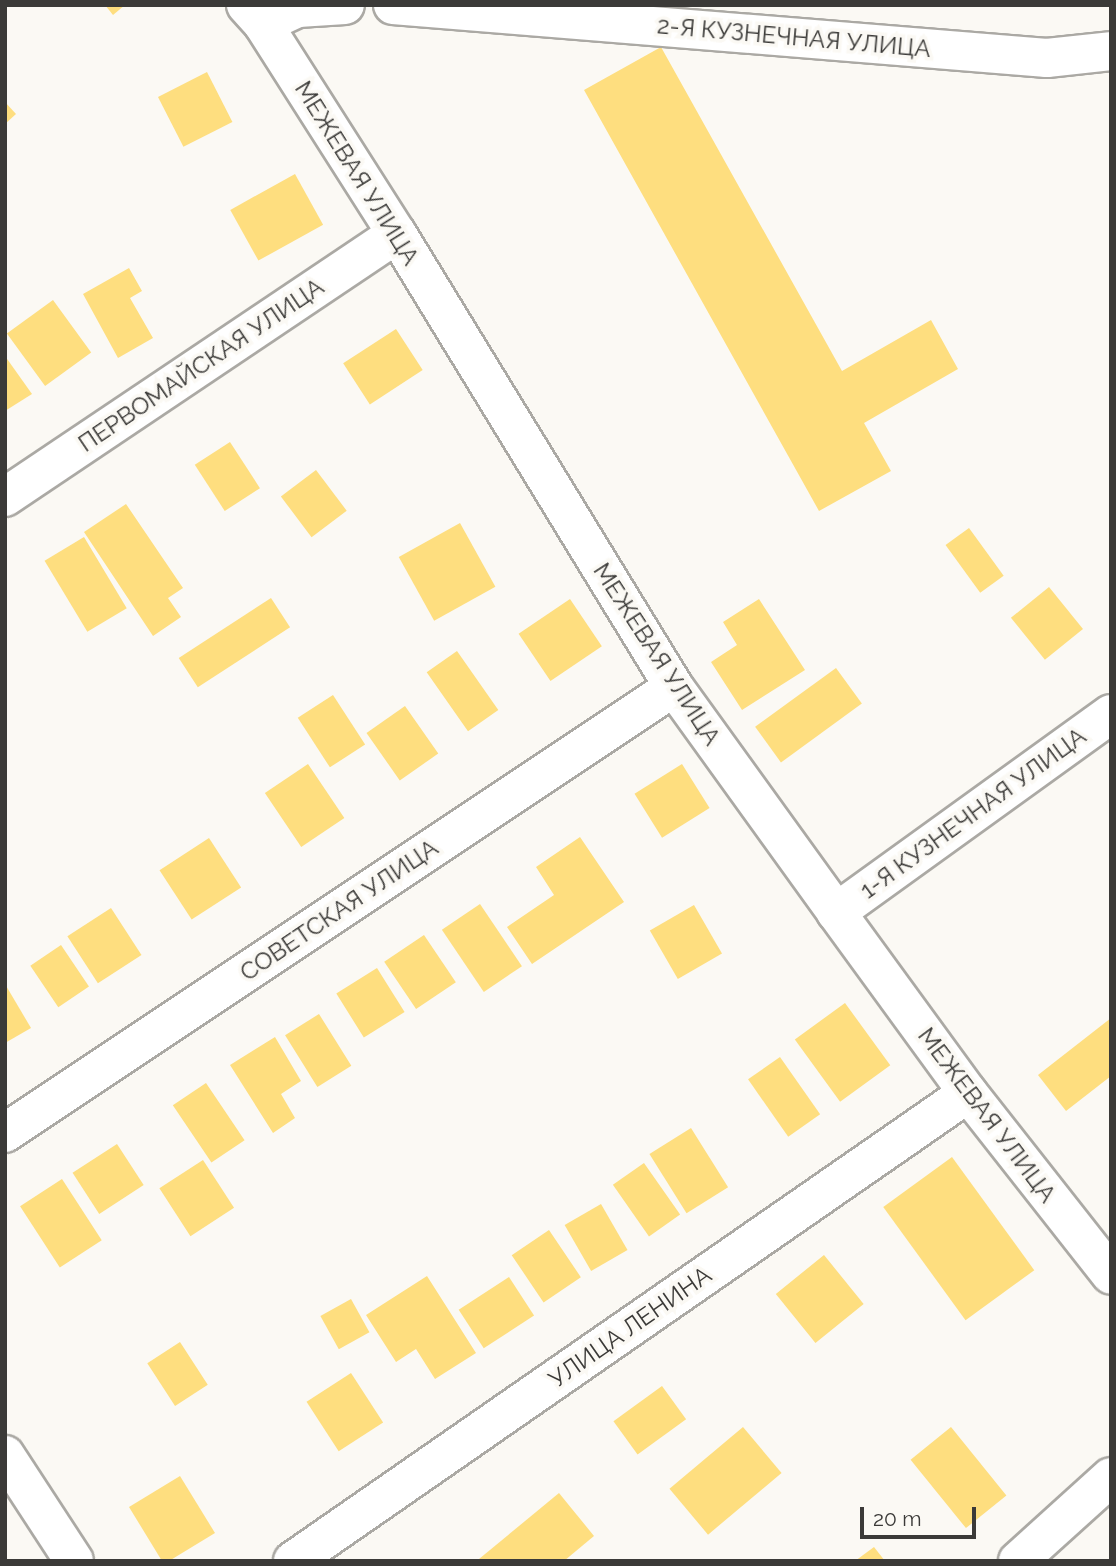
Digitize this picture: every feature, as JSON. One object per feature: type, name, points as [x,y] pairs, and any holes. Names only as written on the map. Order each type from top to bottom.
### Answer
[{"type":"street","points":[[254,15],[298,8],[345,5]]},
{"type":"street","name":"2-Я КУЗНЕЧНАЯ УЛИЦА","points":[[393,5],[1047,58],[1111,51]]},
{"type":"street","name":"МЕЖЕВАЯ УЛИЦА","points":[[254,15],[397,234],[674,687],[968,1093],[1111,1275]]},
{"type":"street","name":"ПЕРВОМАЙСКАЯ УЛИЦА","points":[[5,497],[397,234]]},
{"type":"street","name":"СОВЕТСКАЯ УЛИЦА","points":[[5,1133],[674,687]]},
{"type":"street","name":"1-Я КУЗНЕЧНАЯ УЛИЦА","points":[[836,912],[1111,714]]},
{"type":"street","name":"УЛИЦА ЛЕНИНА","points":[[293,1561],[968,1093]]},
{"type":"street","points":[[5,1455],[74,1561]]},
{"type":"street","points":[[1018,1561],[1111,1477]]},
{"type":"building","points":[[105,5],[125,5],[113,15]]},
{"type":"building","points":[[661,47],[842,371],[931,320],[958,369],[864,423],[891,471],[819,511],[584,90]]},
{"type":"building","points":[[207,72],[232,122],[183,147],[158,97]]},
{"type":"building","points":[[5,102],[16,114],[5,124]]},
{"type":"building","points":[[295,174],[323,225],[258,261],[230,210]]},
{"type":"building","points":[[129,268],[142,291],[130,298],[153,338],[118,358],[83,294]]},
{"type":"building","points":[[53,300],[91,353],[45,386],[7,334]]},
{"type":"building","points":[[396,329],[423,370],[370,404],[343,363]]},
{"type":"building","points":[[5,356],[32,394],[5,411]]},
{"type":"building","points":[[230,442],[260,488],[225,511],[195,465]]},
{"type":"building","points":[[316,470],[347,511],[312,537],[281,496]]},
{"type":"building","points":[[126,504],[183,588],[168,598],[181,617],[153,636],[84,532]]},
{"type":"building","points":[[460,523],[495,587],[434,621],[399,557]]},
{"type":"building","points":[[969,528],[1004,576],[980,593],[946,545]]},
{"type":"building","points":[[84,537],[127,608],[87,632],[45,561]]},
{"type":"building","points":[[1049,587],[1083,629],[1045,660],[1011,618]]},
{"type":"building","points":[[271,598],[290,627],[198,687],[179,658]]},
{"type":"building","points":[[570,599],[602,646],[550,681],[519,634]]},
{"type":"building","points":[[759,599],[805,670],[742,710],[711,662],[737,645],[723,622]]},
{"type":"building","points":[[457,651],[498,710],[468,731],[427,672]]},
{"type":"building","points":[[836,668],[862,704],[781,762],[755,727]]},
{"type":"building","points":[[333,695],[365,744],[330,767],[298,718]]},
{"type":"building","points":[[405,706],[438,754],[400,780],[366,733]]},
{"type":"building","points":[[308,764],[344,818],[301,847],[265,793]]},
{"type":"building","points":[[682,764],[710,808],[662,838],[635,794]]},
{"type":"building","points":[[580,837],[624,902],[532,964],[507,927],[554,895],[536,867]]},
{"type":"building","points":[[209,838],[241,887],[192,920],[160,870]]},
{"type":"building","points":[[480,904],[522,966],[484,992],[442,930]]},
{"type":"building","points":[[694,905],[722,953],[678,979],[650,930]]},
{"type":"building","points":[[111,908],[141,955],[98,983],[67,936]]},
{"type":"building","points":[[424,935],[456,982],[416,1009],[384,962]]},
{"type":"building","points":[[61,945],[89,986],[58,1007],[30,966]]},
{"type":"building","points":[[377,968],[405,1012],[364,1038],[336,993]]},
{"type":"building","points":[[5,984],[31,1028],[5,1043]]},
{"type":"building","points":[[845,1003],[890,1065],[840,1102],[795,1039]]},
{"type":"building","points":[[319,1014],[351,1066],[317,1087],[285,1035]]},
{"type":"building","points":[[1111,1018],[1111,1076],[1066,1111],[1038,1075]]},
{"type":"building","points":[[275,1037],[301,1081],[281,1094],[295,1118],[273,1133],[230,1065]]},
{"type":"building","points":[[780,1057],[820,1114],[788,1137],[748,1079]]},
{"type":"building","points":[[206,1083],[245,1140],[211,1163],[173,1105]]},
{"type":"building","points":[[691,1128],[728,1187],[687,1213],[649,1154]]},
{"type":"building","points":[[117,1144],[144,1185],[99,1214],[73,1173]]},
{"type":"building","points":[[952,1157],[1034,1270],[966,1320],[883,1207]]},
{"type":"building","points":[[203,1160],[234,1208],[190,1236],[159,1188]]},
{"type":"building","points":[[644,1163],[680,1215],[649,1236],[613,1185]]},
{"type":"building","points":[[62,1179],[102,1240],[60,1267],[20,1206]]},
{"type":"building","points":[[601,1204],[628,1250],[591,1271],[565,1225]]},
{"type":"building","points":[[549,1230],[581,1277],[544,1302],[512,1255]]},
{"type":"building","points":[[824,1255],[864,1304],[815,1343],[776,1294]]},
{"type":"building","points":[[427,1276],[476,1353],[435,1379],[416,1349],[396,1362],[366,1315]]},
{"type":"building","points":[[509,1277],[534,1316],[484,1348],[459,1310]]},
{"type":"building","points":[[351,1299],[369,1332],[339,1349],[320,1316]]},
{"type":"building","points":[[180,1342],[208,1385],[175,1406],[147,1363]]},
{"type":"building","points":[[351,1373],[383,1422],[339,1451],[307,1402]]},
{"type":"building","points":[[662,1386],[686,1419],[638,1454],[613,1421]]},
{"type":"building","points":[[743,1427],[782,1473],[708,1535],[669,1489]]},
{"type":"building","points":[[951,1427],[1006,1495],[966,1528],[911,1460]]},
{"type":"building","points":[[180,1476],[215,1533],[169,1561],[162,1561],[129,1507]]},
{"type":"building","points":[[559,1493],[594,1536],[564,1561],[479,1559]]},
{"type":"building","points":[[874,1547],[885,1561],[855,1561]]}]
